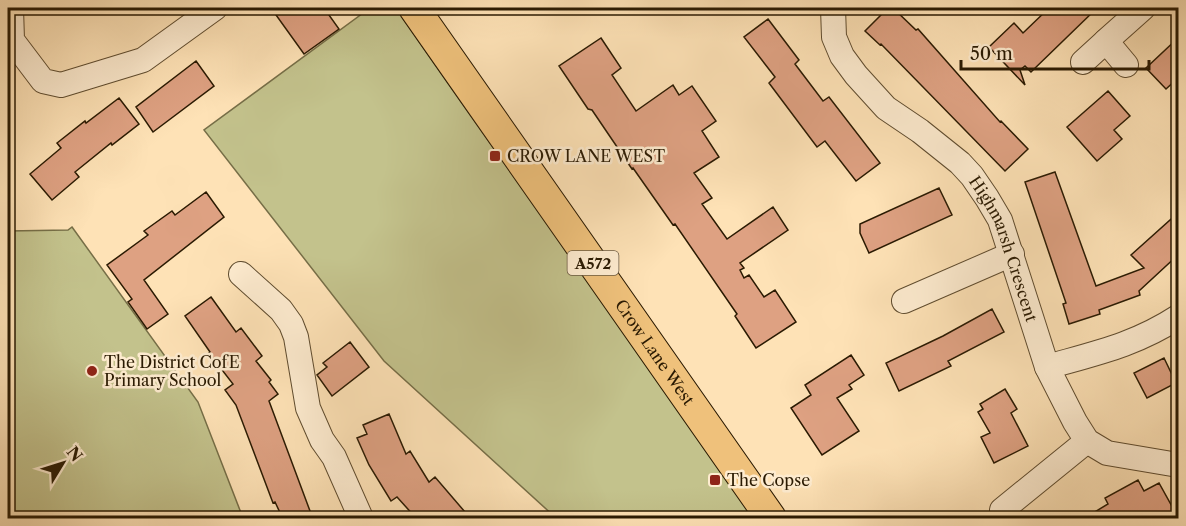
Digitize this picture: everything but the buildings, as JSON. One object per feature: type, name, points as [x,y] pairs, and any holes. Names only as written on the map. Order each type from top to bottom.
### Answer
[{"type":"main road","name":"Crow Lane West","points":[[414,8],[771,519]]},
{"type":"street","points":[[12,8],[12,40],[43,81],[61,85],[143,60],[215,8]]},
{"type":"street","name":"Highmarsh Crescent","points":[[833,8],[834,37],[842,56],[849,65],[886,108],[948,153],[972,176],[1000,220],[1047,367],[1087,441]]},
{"type":"street","points":[[1083,62],[1143,8]]},
{"type":"street","points":[[1106,41],[1126,65]]},
{"type":"street","points":[[904,301],[1012,255]]},
{"type":"street","points":[[239,269],[281,310],[291,324],[296,337],[308,408],[322,440],[334,457],[361,519]]},
{"type":"street","points":[[1047,367],[1124,345],[1146,336],[1179,317]]},
{"type":"street","points":[[1002,510],[1087,441],[1107,453],[1179,465]]},
{"type":"shaded area","points":[[370,8],[396,8],[530,200],[759,518],[556,518],[384,361],[204,130]]},
{"type":"shaded area","name":"The District CofE Primary School","points":[[72,227],[198,402],[243,518],[8,518],[8,231],[68,230]]},
{"type":"place","name":"CROW LANE WEST","points":[[495,156]]},
{"type":"place","name":"The District CofE Primary School","points":[[92,371]]},
{"type":"place","name":"The Copse","points":[[715,480]]}]
